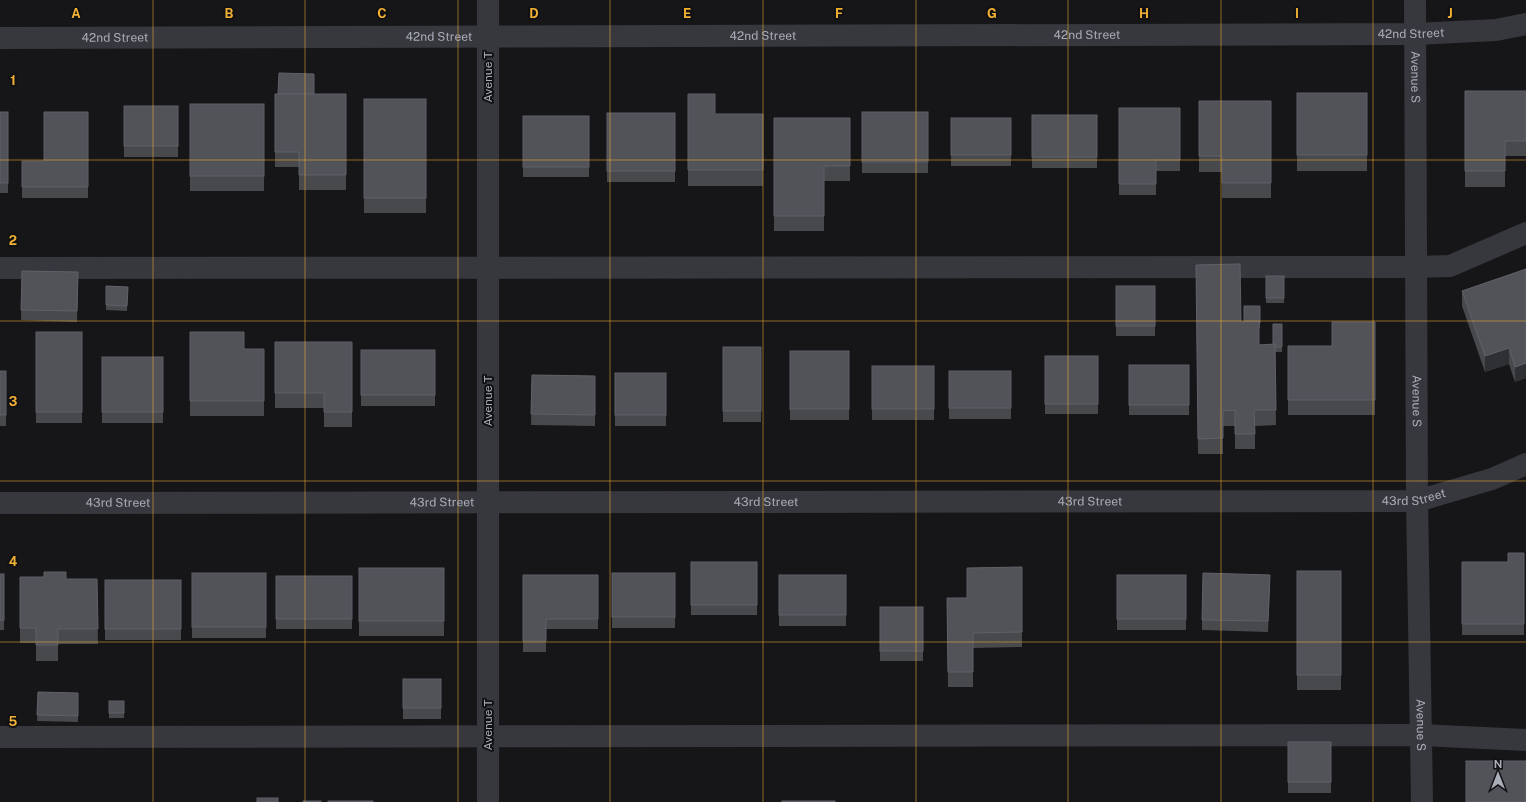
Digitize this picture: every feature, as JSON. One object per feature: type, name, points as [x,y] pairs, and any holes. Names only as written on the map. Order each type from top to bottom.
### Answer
[{"type":"street","name":"Avenue T","points":[[488,0],[488,802]]},
{"type":"street","name":"Avenue S","points":[[1414,0],[1417,501],[1422,802]]},
{"type":"street","name":"42nd Street","points":[[0,38],[1415,34],[1496,30],[1526,24]]},
{"type":"street","points":[[0,268],[1416,267],[1450,266],[1526,233]]},
{"type":"street","name":"43rd Street","points":[[0,503],[1417,501],[1492,479],[1526,464]]},
{"type":"street","points":[[0,737],[1421,735],[1526,740]]},
{"type":"building","points":[[279,73],[314,74],[314,94],[278,94]]},
{"type":"building","points":[[1465,91],[1526,91],[1526,141],[1505,141],[1505,171],[1465,171]]},
{"type":"building","points":[[1297,93],[1367,93],[1367,155],[1297,155]]},
{"type":"building","points":[[275,94],[346,94],[346,175],[299,175],[299,152],[275,152]]},
{"type":"building","points":[[688,94],[715,94],[715,114],[763,114],[763,170],[688,170]]},
{"type":"building","points":[[364,99],[426,99],[426,198],[364,198]]},
{"type":"building","points":[[1199,101],[1271,101],[1271,183],[1222,183],[1222,156],[1199,156]]},
{"type":"building","points":[[190,104],[264,104],[264,176],[190,176]]},
{"type":"building","points":[[124,106],[178,106],[178,146],[124,146]]},
{"type":"building","points":[[1119,108],[1180,108],[1180,160],[1156,160],[1156,184],[1119,184]]},
{"type":"building","points":[[0,112],[8,112],[8,183],[0,183]]},
{"type":"building","points":[[44,112],[88,112],[88,187],[22,187],[22,161],[44,161]]},
{"type":"building","points":[[862,112],[928,112],[928,162],[862,162]]},
{"type":"building","points":[[607,113],[675,113],[675,171],[607,171]]},
{"type":"building","points":[[1032,115],[1097,115],[1097,157],[1032,157]]},
{"type":"building","points":[[523,116],[589,116],[589,167],[523,167]]},
{"type":"building","points":[[774,118],[850,118],[850,166],[824,166],[824,216],[774,216]]},
{"type":"building","points":[[951,118],[1011,118],[1011,155],[951,155]]},
{"type":"building","points":[[1240,264],[1241,322],[1259,321],[1259,345],[1275,344],[1276,410],[1254,410],[1255,434],[1235,434],[1235,410],[1223,411],[1223,438],[1198,439],[1196,265]]},
{"type":"building","points":[[1526,269],[1526,363],[1515,367],[1509,348],[1485,356],[1462,291]]},
{"type":"building","points":[[22,271],[78,272],[77,311],[21,310]]},
{"type":"building","points":[[1266,276],[1284,276],[1284,298],[1266,298]]},
{"type":"building","points":[[106,286],[128,287],[127,306],[106,305]]},
{"type":"building","points":[[1116,286],[1155,286],[1155,326],[1116,326]]},
{"type":"building","points":[[1244,306],[1260,306],[1260,323],[1259,321],[1244,321]]},
{"type":"building","points":[[1332,322],[1375,322],[1375,400],[1288,400],[1288,346],[1332,346]]},
{"type":"building","points":[[1273,324],[1282,324],[1282,347],[1275,347],[1275,344],[1273,344]]},
{"type":"building","points":[[36,332],[82,332],[82,412],[36,412]]},
{"type":"building","points":[[190,332],[244,332],[244,349],[264,349],[264,401],[190,401]]},
{"type":"building","points":[[275,342],[352,342],[352,412],[324,412],[324,393],[275,393]]},
{"type":"building","points":[[723,347],[761,347],[761,411],[723,411]]},
{"type":"building","points":[[361,350],[435,350],[435,395],[361,395]]},
{"type":"building","points":[[790,351],[849,351],[849,409],[790,409]]},
{"type":"building","points":[[1045,356],[1098,356],[1098,404],[1045,404]]},
{"type":"building","points":[[102,357],[163,357],[163,412],[102,412]]},
{"type":"building","points":[[1129,365],[1189,365],[1189,405],[1129,405]]},
{"type":"building","points":[[872,366],[934,366],[934,409],[872,409]]},
{"type":"building","points":[[0,371],[6,371],[6,415],[0,415]]},
{"type":"building","points":[[949,371],[1011,371],[1011,408],[949,408]]},
{"type":"building","points":[[615,373],[666,373],[666,415],[615,415]]},
{"type":"building","points":[[532,375],[595,376],[595,415],[531,414]]},
{"type":"building","points":[[1508,553],[1524,553],[1524,624],[1462,624],[1462,562],[1508,562]]},
{"type":"building","points":[[691,562],[757,562],[757,605],[691,605]]},
{"type":"building","points":[[1022,567],[1022,632],[973,633],[973,672],[948,672],[947,598],[967,598],[967,568]]},
{"type":"building","points":[[359,568],[444,568],[444,621],[359,621]]},
{"type":"building","points":[[1297,571],[1341,571],[1341,675],[1297,675]]},
{"type":"building","points":[[44,572],[66,572],[66,579],[97,579],[98,629],[58,629],[58,645],[36,645],[36,628],[20,628],[20,577],[44,577]]},
{"type":"building","points":[[192,573],[266,573],[266,627],[192,627]]},
{"type":"building","points":[[612,573],[675,573],[675,617],[612,617]]},
{"type":"building","points":[[1203,573],[1270,575],[1268,621],[1202,620]]},
{"type":"building","points":[[0,574],[4,574],[4,620],[0,620]]},
{"type":"building","points":[[523,575],[598,575],[598,619],[546,619],[546,641],[523,641]]},
{"type":"building","points":[[779,575],[846,575],[846,615],[779,615]]},
{"type":"building","points":[[1117,575],[1186,575],[1186,619],[1117,619]]},
{"type":"building","points":[[276,576],[352,576],[352,619],[276,619]]},
{"type":"building","points":[[105,580],[181,580],[181,629],[105,629]]},
{"type":"building","points":[[880,607],[923,607],[923,651],[880,651]]},
{"type":"building","points":[[403,679],[441,679],[441,708],[403,708]]},
{"type":"building","points":[[38,692],[78,693],[78,716],[37,715]]},
{"type":"building","points":[[109,701],[124,701],[124,713],[109,713]]},
{"type":"building","points":[[1288,742],[1331,742],[1331,782],[1288,782]]},
{"type":"building","points":[[1466,761],[1526,761],[1526,802],[1466,802]]},
{"type":"building","points":[[257,798],[278,798],[278,802],[257,802]]},
{"type":"building","points":[[321,801],[321,802],[303,802]]},
{"type":"building","points":[[373,801],[373,802],[328,802]]},
{"type":"building","points":[[835,801],[835,802],[782,802]]}]
